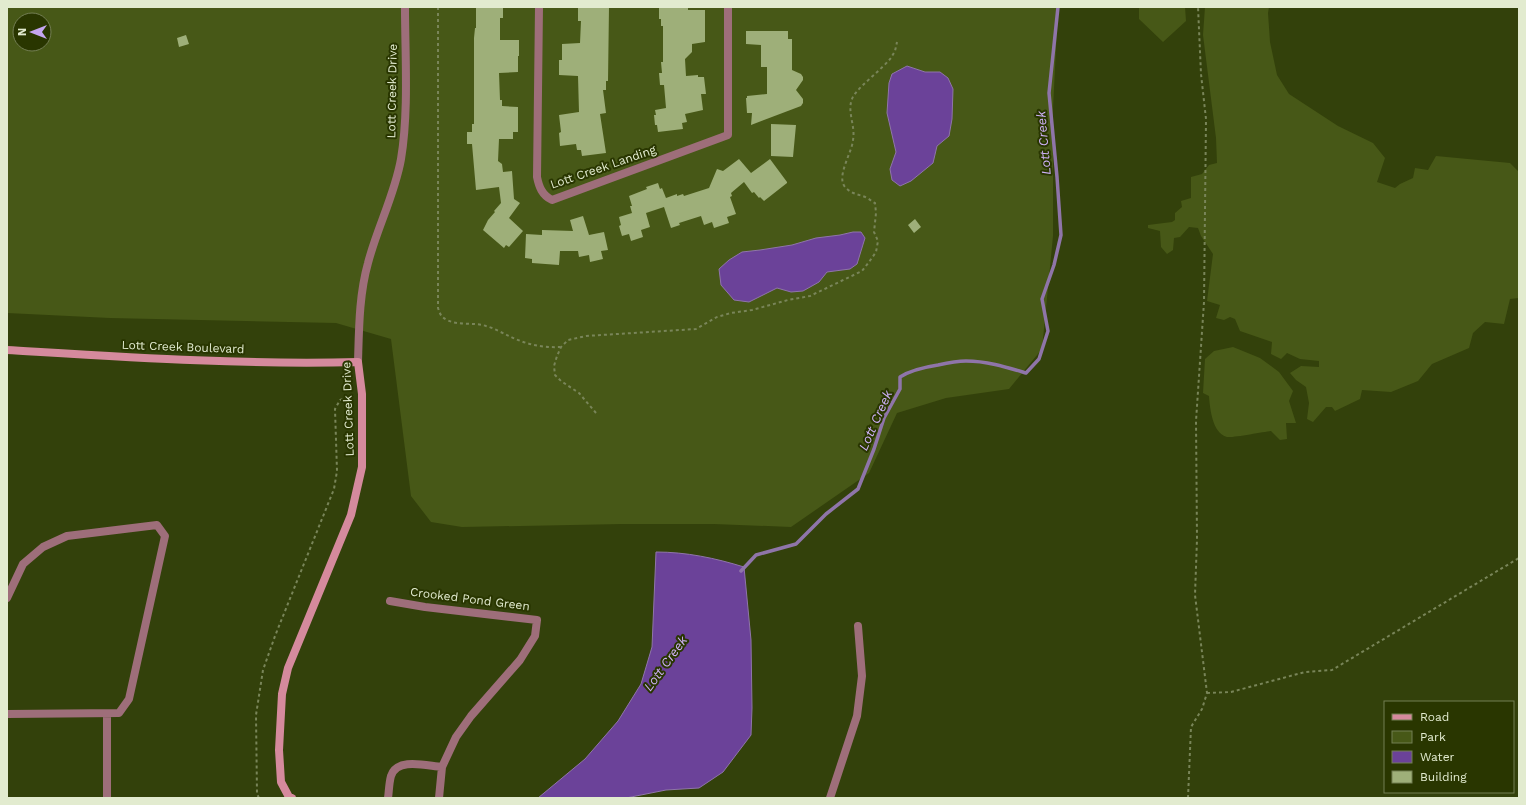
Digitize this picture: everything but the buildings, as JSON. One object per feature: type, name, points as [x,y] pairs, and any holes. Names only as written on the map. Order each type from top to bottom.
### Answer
[{"type":"street","name":"Lott Creek Drive","points":[[290,798],[281,782],[279,750],[282,694],[288,668],[351,515],[362,467],[362,394],[358,362],[363,281],[368,261],[401,160],[405,134],[405,7]]},
{"type":"street","name":"Lott Creek Landing","points":[[539,7],[537,177],[542,191],[546,197],[552,200],[728,135],[728,7]]},
{"type":"street","name":"Lott Creek Boulevard","points":[[7,350],[184,361],[320,363],[358,362]]},
{"type":"street","points":[[7,598],[24,564],[43,547],[67,536],[157,525],[165,536],[129,699],[119,713],[7,714]]},
{"type":"street","name":"Crooked Pond Green","points":[[390,601],[425,607],[537,620],[535,636],[520,660],[471,716],[456,737],[442,767],[438,798]]},
{"type":"street","points":[[830,798],[857,716],[862,676],[858,626]]},
{"type":"street","points":[[107,714],[107,798]]},
{"type":"street","points":[[388,798],[391,775],[396,767],[405,764],[442,767]]},
{"type":"path","points":[[438,7],[438,308],[440,316],[448,321],[486,326],[532,345],[548,348],[561,347]]},
{"type":"path","points":[[1188,798],[1191,727],[1202,709],[1207,693],[1195,595],[1197,539],[1196,421],[1204,302],[1206,119],[1201,74],[1198,7]]},
{"type":"path","points":[[596,413],[578,393],[561,381],[555,374],[554,366],[557,356],[561,347],[568,340],[575,338],[696,329],[717,317],[810,296],[862,271],[876,252],[878,241],[874,232],[876,213],[875,203],[867,198],[853,194],[844,186],[842,178],[844,166],[853,142],[854,129],[850,110],[854,95],[892,58],[897,42]]},
{"type":"path","points":[[260,798],[256,794],[256,715],[263,670],[275,636],[334,489],[337,470],[335,409],[340,400],[350,395],[362,394]]},
{"type":"path","points":[[1207,693],[1230,692],[1305,672],[1332,670],[1519,558]]},
{"type":"green space","points":[[7,7],[1058,7],[1053,109],[1053,236],[1042,349],[1009,389],[946,398],[897,413],[869,473],[791,527],[714,524],[622,524],[462,527],[431,522],[411,496],[391,339],[336,323],[110,318],[7,313]]},
{"type":"green space","points":[[1139,7],[1185,7],[1186,21],[1163,42],[1139,19]]},
{"type":"green space","points":[[1205,7],[1269,7],[1270,42],[1277,75],[1289,94],[1338,126],[1373,143],[1385,158],[1377,182],[1395,188],[1413,178],[1415,168],[1428,170],[1436,156],[1510,163],[1519,172],[1519,298],[1510,299],[1504,324],[1485,322],[1473,333],[1469,348],[1432,364],[1418,381],[1391,392],[1362,390],[1360,399],[1335,411],[1332,407],[1326,407],[1313,422],[1307,419],[1309,403],[1306,387],[1296,380],[1290,373],[1301,366],[1319,367],[1319,361],[1300,359],[1287,353],[1281,359],[1271,354],[1272,342],[1240,331],[1235,319],[1230,317],[1224,320],[1216,318],[1220,305],[1207,301],[1213,254],[1201,236],[1198,228],[1189,227],[1180,237],[1174,238],[1173,250],[1167,254],[1161,247],[1160,231],[1148,228],[1148,225],[1172,222],[1175,220],[1175,213],[1182,207],[1181,201],[1191,198],[1191,177],[1202,174],[1209,165],[1217,163],[1216,138],[1203,35]]},
{"type":"green space","points":[[1233,347],[1260,358],[1279,372],[1293,391],[1289,401],[1296,423],[1286,423],[1287,439],[1280,440],[1271,431],[1227,437],[1218,431],[1213,420],[1209,396],[1203,393],[1205,359],[1214,351]]},
{"type":"water","points":[[907,66],[925,72],[940,72],[948,78],[953,89],[952,119],[949,136],[937,146],[933,163],[911,181],[900,186],[892,180],[890,169],[896,152],[887,113],[889,83],[892,74]]},
{"type":"water","points":[[861,232],[865,238],[857,264],[850,269],[827,272],[819,282],[803,291],[791,292],[777,288],[749,302],[734,300],[721,285],[719,269],[729,260],[742,252],[792,245],[816,238]]},
{"type":"water","points":[[656,552],[700,556],[744,567],[751,640],[751,735],[723,772],[699,788],[666,790],[626,798],[538,798],[585,759],[618,721],[641,684],[652,647]]},
{"type":"waterway","name":"Lott Creek","points":[[741,571],[756,555],[796,544],[826,514],[858,489],[874,449],[884,418],[900,389],[900,377],[909,372],[923,368],[962,361],[989,363],[1026,373],[1039,359],[1048,331],[1042,299],[1054,265],[1061,235],[1049,93],[1058,7]]}]
